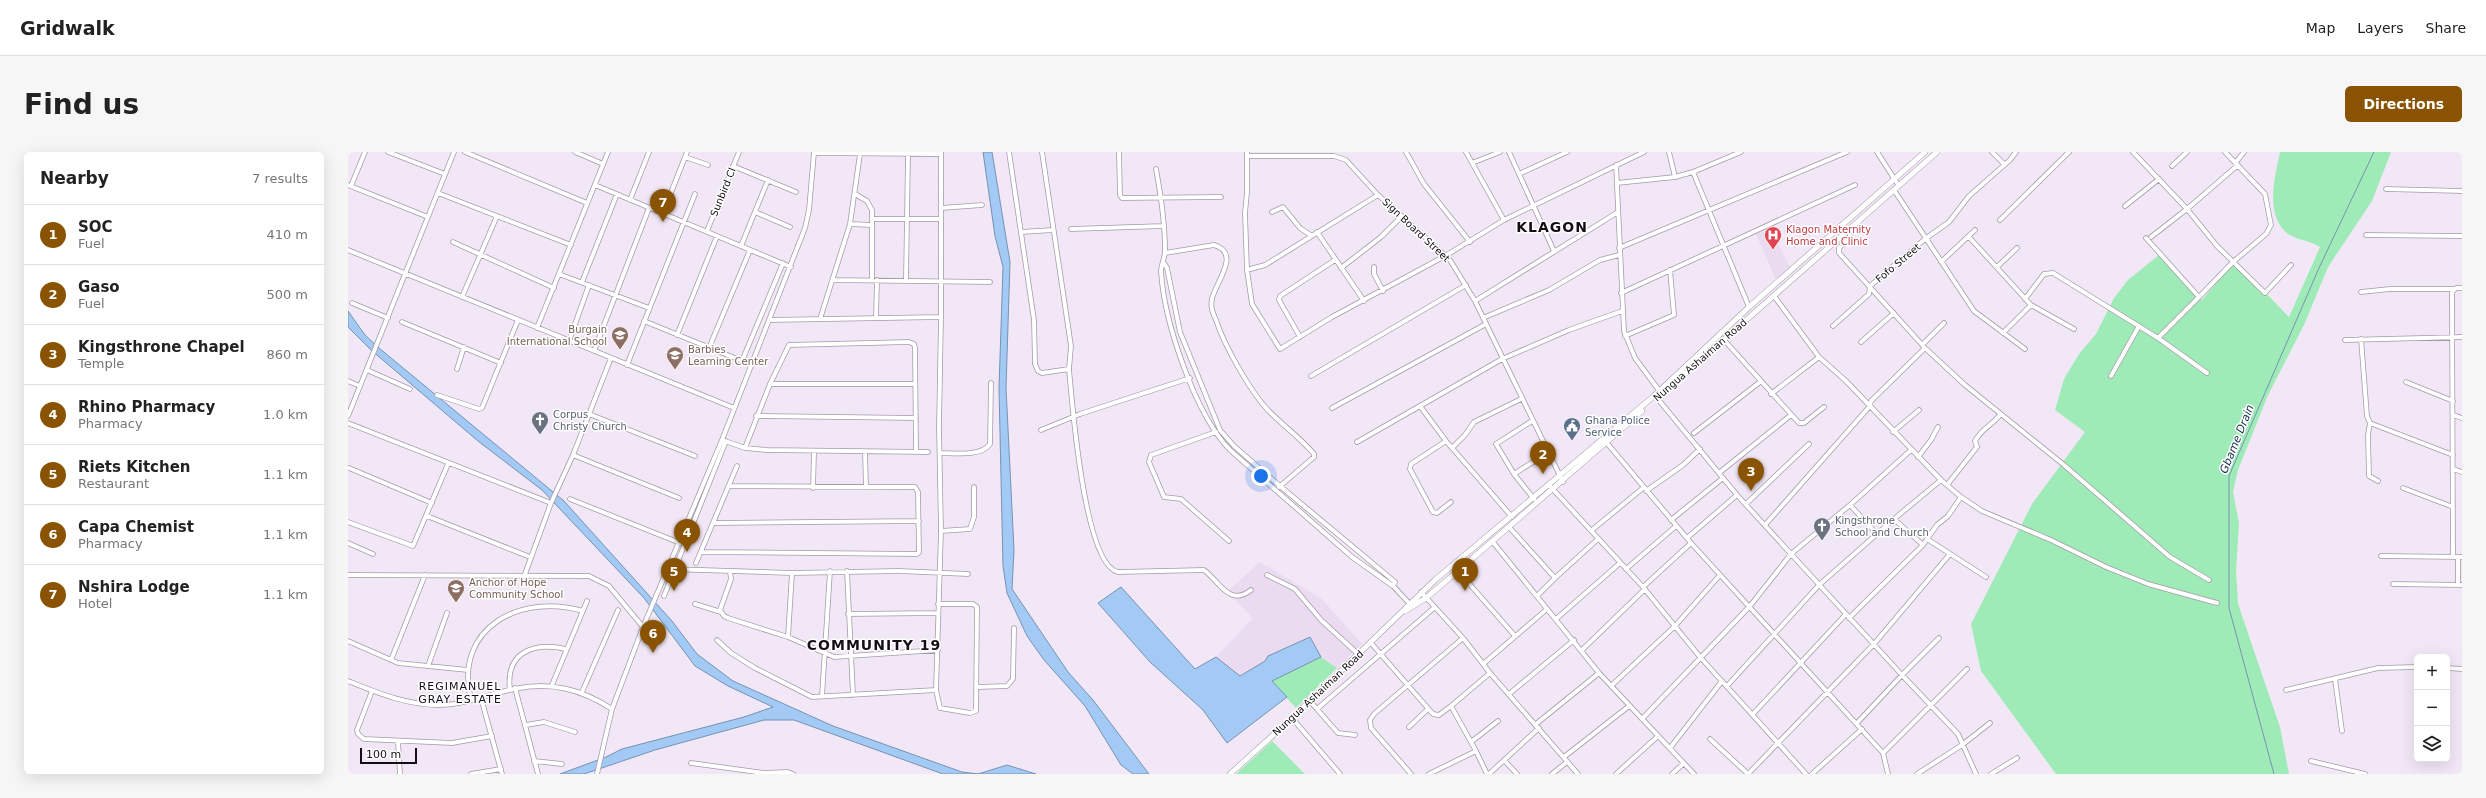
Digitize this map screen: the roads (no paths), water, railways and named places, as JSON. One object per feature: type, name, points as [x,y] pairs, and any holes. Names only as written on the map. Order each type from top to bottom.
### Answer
[{"type":"main road","name":"Nungua Ashaiman Road","points":[[1230,774],[1292,718],[1309,700],[1405,611],[1426,598],[1554,490],[1657,398],[1749,307],[1925,152]]},
{"type":"main road","name":"Nungua Ashaiman Road","points":[[1405,611],[1409,603],[1421,592],[1512,517],[1611,430],[1661,393],[1724,340],[1937,152]]},
{"type":"street","points":[[365,152],[349,185],[428,217]]},
{"type":"street","points":[[388,152],[445,174]]},
{"type":"street","points":[[348,416],[454,152]]},
{"type":"street","points":[[465,152],[588,203]]},
{"type":"street","points":[[575,152],[603,164]]},
{"type":"street","points":[[537,328],[608,152]]},
{"type":"street","points":[[630,200],[650,152]]},
{"type":"street","points":[[663,213],[687,152]]},
{"type":"street","name":"Sunbird Cl","points":[[707,232],[739,152]]},
{"type":"street","points":[[1009,152],[1034,320],[1035,364],[1038,371],[1042,373],[1070,369]]},
{"type":"street","points":[[1042,152],[1071,346],[1070,369],[1078,466],[1093,528],[1110,567],[1118,572],[1204,570],[1226,591],[1236,596],[1243,596],[1251,590]]},
{"type":"street","points":[[1119,152],[1120,195],[1122,198],[1222,197]]},
{"type":"street","points":[[1406,152],[1424,184],[1470,242]]},
{"type":"street","points":[[1466,152],[1504,220]]},
{"type":"street","points":[[1472,163],[1500,152]]},
{"type":"street","points":[[1509,152],[1554,251]]},
{"type":"street","points":[[1519,174],[1567,152]]},
{"type":"street","points":[[1247,154],[1245,213],[1247,270],[1252,304],[1280,349],[1470,242],[1504,220],[1644,152]]},
{"type":"street","points":[[1669,152],[1675,177]]},
{"type":"street","points":[[1617,183],[1675,177],[1693,172],[1741,152]]},
{"type":"street","points":[[1619,248],[1847,152]]},
{"type":"street","points":[[1877,152],[1893,179],[1899,186]]},
{"type":"street","points":[[1992,152],[2004,164]]},
{"type":"street","name":"Fofo Street","points":[[1833,326],[1869,294],[1870,286],[1925,239],[1949,222],[1969,196],[2004,164],[2013,158],[2016,152]]},
{"type":"street","points":[[2000,220],[2069,152]]},
{"type":"street","points":[[2133,152],[2187,209],[2232,262],[2265,293],[2291,265]]},
{"type":"street","points":[[2172,166],[2187,152]]},
{"type":"street","points":[[2158,338],[2232,262],[2266,234],[2271,225],[2265,194],[2225,152]]},
{"type":"street","points":[[2199,297],[2149,237],[2187,209],[2237,163],[2244,152]]},
{"type":"street","points":[[664,596],[724,441],[734,408],[791,267],[808,216],[814,153],[941,153],[941,531],[938,604],[938,650],[936,690],[940,708],[974,713],[977,709],[978,687],[977,607],[973,604],[938,604]]},
{"type":"street","points":[[820,319],[850,224],[860,154]]},
{"type":"street","points":[[906,280],[908,154]]},
{"type":"street","name":"Sign Board Street","points":[[1247,154],[1340,157],[1352,165],[1378,195],[1445,256],[1466,285],[1475,301],[1521,399],[1563,482]]},
{"type":"street","points":[[685,157],[708,165]]},
{"type":"street","points":[[1616,165],[1619,255],[1625,336],[1635,358],[1661,393]]},
{"type":"street","points":[[733,166],[796,192]]},
{"type":"street","points":[[1156,169],[1162,198],[1164,226],[1165,253],[1164,263],[1161,269],[1163,291],[1170,324],[1190,378],[1215,433],[1230,450],[1352,557],[1390,586],[1393,586],[1409,603]]},
{"type":"street","points":[[1693,172],[1749,307]]},
{"type":"street","points":[[2125,206],[2159,179]]},
{"type":"street","points":[[741,246],[768,180]]},
{"type":"street","points":[[595,185],[791,267]]},
{"type":"street","points":[[1621,293],[1854,186]]},
{"type":"street","points":[[2386,189],[2462,191]]},
{"type":"street","points":[[1894,190],[1974,311],[2002,334],[2025,349]]},
{"type":"street","points":[[438,193],[571,245]]},
{"type":"street","points":[[582,282],[617,194]]},
{"type":"street","points":[[627,364],[695,194]]},
{"type":"street","points":[[855,194],[870,206],[872,219],[872,280]]},
{"type":"street","points":[[1247,270],[1266,265],[1378,195]]},
{"type":"street","points":[[941,208],[982,205]]},
{"type":"street","points":[[1272,212],[1284,207],[1300,228],[1312,236]]},
{"type":"street","points":[[594,351],[617,296],[617,290],[650,208]]},
{"type":"street","points":[[755,212],[790,227]]},
{"type":"street","points":[[1475,301],[1618,212]]},
{"type":"street","points":[[462,297],[497,216]]},
{"type":"street","points":[[1341,268],[1381,237],[1402,216]]},
{"type":"street","points":[[872,219],[941,219]]},
{"type":"street","points":[[850,224],[872,225]]},
{"type":"street","points":[[1071,229],[1164,226]]},
{"type":"street","points":[[1021,232],[1053,230]]},
{"type":"street","points":[[1848,230],[1850,237],[1839,248],[1839,253],[1924,346],[2000,416],[2064,465],[2170,557],[2210,580]]},
{"type":"street","points":[[1941,262],[1975,230]]},
{"type":"street","points":[[1317,232],[1364,301]]},
{"type":"street","points":[[2366,235],[2462,236]]},
{"type":"street","points":[[677,335],[717,236]]},
{"type":"street","points":[[1969,236],[2031,305],[2074,329]]},
{"type":"street","points":[[453,242],[554,288]]},
{"type":"street","points":[[1165,253],[1214,245],[1225,252],[1227,258],[1225,270],[1211,300],[1211,306],[1219,329],[1255,393],[1268,410],[1314,454],[1276,490]]},
{"type":"street","points":[[1997,267],[2017,248]]},
{"type":"street","points":[[348,250],[734,408]]},
{"type":"street","points":[[710,348],[750,250]]},
{"type":"street","points":[[1483,318],[1545,292],[1600,260],[1619,255]]},
{"type":"street","points":[[1300,337],[1278,300],[1280,296],[1335,260]]},
{"type":"street","points":[[742,361],[783,263]]},
{"type":"street","points":[[1164,263],[1167,268],[1180,332],[1220,430],[1234,446],[1280,486],[1357,552],[1395,582],[1393,586]]},
{"type":"street","points":[[1374,267],[1374,274],[1383,291]]},
{"type":"street","points":[[1625,336],[1674,315],[1670,270]]},
{"type":"street","points":[[2025,298],[2044,274],[2053,273],[2158,338],[2207,373]]},
{"type":"street","points":[[559,274],[649,308]]},
{"type":"street","points":[[832,280],[941,280],[990,282]]},
{"type":"street","points":[[876,318],[877,280]]},
{"type":"street","points":[[569,341],[589,285]]},
{"type":"street","points":[[1311,376],[1466,285]]},
{"type":"street","points":[[2361,292],[2390,289],[2462,288]]},
{"type":"street","points":[[2393,584],[2460,585],[2452,507],[2453,289]]},
{"type":"street","points":[[1774,296],[1819,357],[1870,406],[1893,432],[1941,480],[1982,511],[2051,540],[2106,567],[2148,584],[2217,603]]},
{"type":"street","points":[[352,302],[388,318]]},
{"type":"street","points":[[2002,334],[2031,305]]},
{"type":"street","points":[[1357,442],[1502,359],[1569,330],[1622,311]]},
{"type":"street","points":[[1861,342],[1894,313]]},
{"type":"street","points":[[769,320],[941,317]]},
{"type":"street","points":[[437,395],[479,409],[482,408],[518,320]]},
{"type":"street","points":[[644,321],[752,365]]},
{"type":"street","points":[[402,322],[501,362]]},
{"type":"street","points":[[1765,525],[1870,406],[1877,395],[1944,323]]},
{"type":"street","points":[[1332,408],[1486,324]]},
{"type":"street","points":[[2111,376],[2139,326]]},
{"type":"street","points":[[2345,340],[2453,336],[2462,337]]},
{"type":"street","points":[[2361,339],[2367,416],[2370,423],[2368,435],[2369,476],[2378,481]]},
{"type":"street","points":[[1724,340],[1760,382],[1801,424],[1824,407]]},
{"type":"street","points":[[745,448],[756,416],[770,384],[787,348],[793,344],[909,342],[915,348],[916,452]]},
{"type":"street","points":[[457,369],[464,347]]},
{"type":"street","points":[[1772,394],[1819,357]]},
{"type":"street","points":[[525,574],[551,503],[573,455],[611,358]]},
{"type":"street","points":[[367,370],[410,389]]},
{"type":"street","points":[[1041,430],[1073,417],[1190,378]]},
{"type":"street","points":[[348,382],[360,386]]},
{"type":"street","points":[[1694,433],[1760,382]]},
{"type":"street","points":[[2406,382],[2453,401]]},
{"type":"street","points":[[940,454],[979,452],[986,449],[990,444],[990,383]]},
{"type":"street","points":[[770,384],[915,384]]},
{"type":"street","points":[[1657,398],[1737,495],[1847,616],[1958,734],[1976,774]]},
{"type":"street","points":[[1452,448],[1465,435],[1474,422],[1521,399]]},
{"type":"street","points":[[1420,406],[1446,441],[1512,517]]},
{"type":"street","points":[[1893,432],[1919,410]]},
{"type":"street","points":[[589,414],[695,456]]},
{"type":"street","points":[[1719,473],[1791,415]]},
{"type":"street","points":[[2453,415],[2462,418]]},
{"type":"street","points":[[756,416],[916,418]]},
{"type":"street","points":[[1947,485],[1977,447],[1975,441],[1983,429],[1992,425],[2000,416]]},
{"type":"street","points":[[1532,421],[1496,444],[1514,474],[1534,498]]},
{"type":"street","points":[[348,423],[448,464],[551,503]]},
{"type":"street","points":[[2370,423],[2453,455]]},
{"type":"street","points":[[1918,457],[1938,427]]},
{"type":"street","points":[[1220,430],[1151,455],[1149,462],[1164,498],[1181,499],[1229,541]]},
{"type":"street","points":[[724,441],[745,448],[814,452],[928,452]]},
{"type":"street","points":[[598,772],[612,710],[643,627],[724,441]]},
{"type":"street","points":[[1446,441],[1411,464],[1410,469],[1433,512],[1437,513],[1451,502]]},
{"type":"street","points":[[1606,442],[1691,544],[1750,606],[1800,665],[1857,723],[1882,753],[1888,774]]},
{"type":"street","points":[[1746,504],[1809,444]]},
{"type":"street","points":[[1592,530],[1644,489],[1684,465],[1700,449]]},
{"type":"street","points":[[1642,719],[1750,606],[1791,554],[1850,505],[1911,450]]},
{"type":"street","points":[[814,452],[814,488]]},
{"type":"street","points":[[865,452],[866,487]]},
{"type":"street","points":[[1514,474],[1548,453]]},
{"type":"street","points":[[573,455],[679,498]]},
{"type":"street","points":[[348,522],[411,546],[415,544],[448,464]]},
{"type":"street","points":[[696,563],[737,466]]},
{"type":"street","points":[[349,468],[432,503]]},
{"type":"street","points":[[2453,469],[2462,472]]},
{"type":"street","points":[[1671,520],[1723,478]]},
{"type":"street","points":[[1727,686],[1776,635],[1819,585],[1876,533],[1941,480]]},
{"type":"street","points":[[1549,485],[1644,588],[1700,657],[1754,714],[1806,774]]},
{"type":"street","points":[[701,552],[917,554],[920,548],[918,488],[728,486]]},
{"type":"street","points":[[941,531],[965,531],[972,526],[974,487]]},
{"type":"street","points":[[2403,488],[2452,507]]},
{"type":"street","points":[[1687,538],[1737,495]]},
{"type":"street","points":[[1754,714],[1847,616],[1889,580],[1923,545],[1937,525],[1948,516],[1961,496]]},
{"type":"street","points":[[570,499],[680,542]]},
{"type":"street","points":[[1850,505],[1876,533]]},
{"type":"street","points":[[427,516],[530,557]]},
{"type":"street","points":[[1894,519],[1923,545]]},
{"type":"street","points":[[713,523],[919,521]]},
{"type":"street","points":[[1626,569],[1676,526]]},
{"type":"street","points":[[1509,527],[1555,578]]},
{"type":"street","points":[[1537,596],[1598,539]]},
{"type":"street","points":[[1927,539],[1986,578]]},
{"type":"street","points":[[1492,541],[1574,640],[1599,673],[1694,774]]},
{"type":"street","points":[[348,543],[373,554]]},
{"type":"street","points":[[1582,650],[1644,588],[1691,544]]},
{"type":"street","points":[[1352,557],[1357,552]]},
{"type":"street","points":[[1710,739],[1748,774],[1874,644],[1950,554]]},
{"type":"street","points":[[2381,556],[2457,557]]},
{"type":"street","points":[[1556,619],[1620,563]]},
{"type":"street","points":[[669,569],[730,572],[792,573],[830,571],[899,571],[968,574]]},
{"type":"street","points":[[822,696],[830,571]]},
{"type":"street","points":[[1458,571],[1515,636]]},
{"type":"street","points":[[721,612],[731,579],[730,572]]},
{"type":"street","points":[[847,572],[853,695]]},
{"type":"street","points":[[788,637],[792,573]]},
{"type":"street","points":[[348,575],[582,574],[596,578],[609,586],[621,598],[643,627]]},
{"type":"street","points":[[1267,574],[1295,589],[1321,620],[1359,655]]},
{"type":"street","points":[[392,660],[425,575]]},
{"type":"street","points":[[1611,686],[1675,626],[1720,575]]},
{"type":"street","points":[[1421,592],[1463,638],[1490,673],[1578,774]]},
{"type":"street","points":[[552,685],[587,601]]},
{"type":"street","points":[[695,604],[721,612],[728,618],[788,637],[834,657],[850,658],[938,650]]},
{"type":"street","points":[[471,700],[468,670],[483,633],[509,613],[528,607],[556,605],[583,611]]},
{"type":"street","points":[[1317,709],[1435,608]]},
{"type":"street","points":[[1483,664],[1547,609]]},
{"type":"street","points":[[582,692],[618,610]]},
{"type":"street","points":[[848,614],[938,613]]},
{"type":"street","points":[[428,666],[447,614]]},
{"type":"street","points":[[978,687],[1008,686],[1013,679],[1014,628]]},
{"type":"street","points":[[1411,774],[1371,728],[1370,720],[1374,714],[1409,686],[1463,638]]},
{"type":"street","points":[[1857,723],[1939,638]]},
{"type":"street","points":[[717,640],[731,653],[772,677],[802,693],[816,697],[936,690]]},
{"type":"street","points":[[1509,694],[1574,640]]},
{"type":"street","points":[[348,641],[392,660],[408,665],[468,670]]},
{"type":"street","points":[[1371,643],[1428,709],[1436,716],[1490,673]]},
{"type":"street","points":[[538,774],[526,725],[509,682],[511,669],[520,654],[527,650],[545,645],[566,649]]},
{"type":"street","points":[[2286,690],[2378,668],[2414,667]]},
{"type":"street","points":[[2450,668],[2462,668]]},
{"type":"street","points":[[1882,753],[1967,669]]},
{"type":"street","points":[[1450,706],[1488,774],[1537,726],[1599,673]]},
{"type":"street","points":[[2335,679],[2342,731]]},
{"type":"street","points":[[348,680],[372,691],[415,704],[439,705],[481,698],[512,689],[552,685],[582,692],[612,710]]},
{"type":"street","points":[[1670,748],[1722,681]]},
{"type":"street","points":[[372,691],[357,730],[358,734],[364,739],[398,742],[452,742],[492,736]]},
{"type":"street","points":[[471,774],[502,772],[481,698]]},
{"type":"street","points":[[1309,700],[1338,733],[1355,736]]},
{"type":"street","points":[[1564,757],[1629,706]]},
{"type":"street","points":[[1409,727],[1428,709]]},
{"type":"street","points":[[1292,718],[1340,774]]},
{"type":"street","points":[[1471,742],[1498,721]]},
{"type":"street","points":[[526,725],[544,722],[575,732]]},
{"type":"street","points":[[1916,774],[1962,745],[1990,723]]},
{"type":"street","points":[[1812,774],[1862,729]]},
{"type":"street","points":[[1616,774],[1658,736]]},
{"type":"street","points":[[398,742],[400,774]]},
{"type":"street","points":[[1429,774],[1476,751]]},
{"type":"street","points":[[1991,774],[2017,758]]},
{"type":"street","points":[[534,760],[562,764]]},
{"type":"street","points":[[1504,760],[1517,774]]},
{"type":"street","points":[[2311,761],[2365,774]]},
{"type":"street","points":[[1552,774],[1567,762]]},
{"type":"street","points":[[691,763],[764,773],[788,772],[793,774]]},
{"type":"street","points":[[1672,774],[1684,763]]},
{"type":"street","points":[[723,768],[723,774]]},
{"type":"water","points":[[983,152],[992,152],[1010,262],[1006,388],[1014,550],[1012,589],[1068,672],[1093,700],[1149,774],[1133,774],[1121,765],[1085,706],[1044,660],[1027,636],[1007,593],[1003,566],[999,388],[1003,267],[995,236]]},
{"type":"water","points":[[348,311],[365,335],[379,348],[564,501],[672,621],[697,654],[733,681],[833,726],[962,772],[978,774],[943,774],[794,720],[764,720],[655,750],[584,774],[560,774],[606,757],[622,749],[744,717],[773,707],[728,686],[695,666],[644,598],[542,490],[478,441],[371,350],[348,327]]},
{"type":"water","points":[[1121,587],[1195,669],[1216,657],[1240,676],[1265,661],[1268,656],[1310,637],[1321,657],[1272,681],[1287,697],[1227,743],[1203,710],[1150,662],[1098,603]]},
{"type":"water","points":[[1007,765],[1036,774],[978,774]]},
{"type":"waterway","name":"Gbame Drain","points":[[2274,774],[2229,608],[2229,476],[2319,268],[2374,152]]},
{"type":"place","name":"Nshira Lodge","points":[[663,222]]},
{"type":"place","name":"Klagon Maternity Home and Clinic","points":[[1773,250]]},
{"type":"place","name":"Burgain International School","points":[[620,350]]},
{"type":"place","name":"Barbies Learning Center","points":[[675,370]]},
{"type":"place","name":"Corpus Christy Church","points":[[540,435]]},
{"type":"place","name":"Ghana Police Service","points":[[1572,441]]},
{"type":"place","name":"Gaso","points":[[1543,474]]},
{"type":"place","name":"Kingsthrone Chapel","points":[[1751,491]]},
{"type":"place","name":"Kingsthrone School and Church","points":[[1822,541]]},
{"type":"place","name":"Rhino Pharmacy","points":[[687,552]]},
{"type":"place","name":"Riets Kitchen","points":[[674,591]]},
{"type":"place","name":"SOC","points":[[1465,591]]},
{"type":"place","name":"Anchor of Hope Community School","points":[[456,603]]},
{"type":"place","name":"Capa Chemist","points":[[653,653]]},
{"type":"district","name":"KLAGON","points":[[1552,227]]},
{"type":"district","name":"COMMUNITY 19","points":[[874,645]]},
{"type":"district","name":"REGIMANUEL GRAY ESTATE","points":[[460,692]]}]
